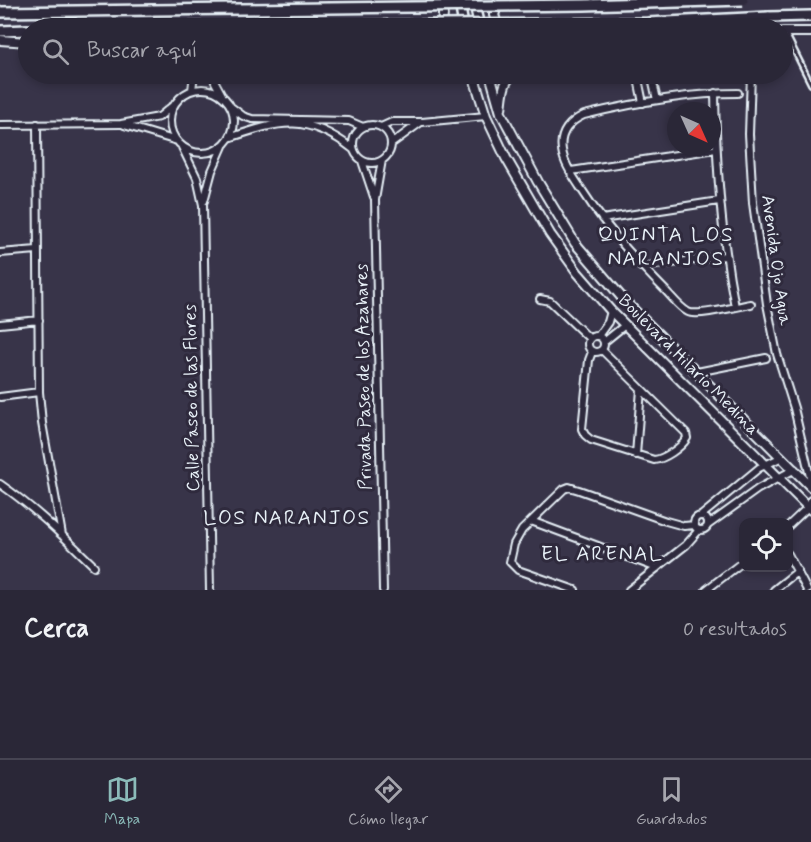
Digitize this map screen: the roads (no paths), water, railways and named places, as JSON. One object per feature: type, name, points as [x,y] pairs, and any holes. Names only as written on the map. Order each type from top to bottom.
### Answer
[{"type":"main road","points":[[459,0],[462,18]]},
{"type":"main road","points":[[473,0],[478,18]]},
{"type":"main road","points":[[0,12],[560,6],[743,0]]},
{"type":"main road","points":[[768,18],[811,16]]},
{"type":"main road","points":[[785,17],[792,18]]},
{"type":"main road","points":[[793,18],[811,21]]},
{"type":"main road","points":[[0,31],[18,30]]},
{"type":"street","points":[[435,0],[442,8],[443,18]]},
{"type":"street","points":[[495,18],[499,0]]},
{"type":"street","points":[[793,32],[811,32]]},
{"type":"street","points":[[0,40],[18,41]]},
{"type":"street","points":[[192,90],[193,84]]},
{"type":"street","points":[[216,84],[231,107],[243,116],[252,119],[349,121],[363,127]]},
{"type":"street","name":"Boulevard Hilario Medina","points":[[476,84],[486,116],[525,191],[562,252],[611,311],[718,418],[810,505]]},
{"type":"street","name":"Boulevard Hilario Medina","points":[[493,84],[501,113],[538,182],[575,243],[624,300],[811,487]]},
{"type":"street","points":[[501,113],[505,84]]},
{"type":"street","points":[[639,84],[643,103]]},
{"type":"street","points":[[653,84],[657,100]]},
{"type":"street","name":"Avenida Ojo Agua","points":[[752,84],[751,173],[767,304],[777,354],[794,408],[811,481]]},
{"type":"street","points":[[0,125],[121,124],[159,117],[192,90],[213,90],[222,96]]},
{"type":"street","points":[[715,93],[715,102]]},
{"type":"street","points":[[738,93],[715,93],[657,100],[599,111],[574,119],[563,134],[561,143],[571,171],[602,219],[641,267],[689,313],[751,304]]},
{"type":"street","points":[[174,105],[171,112],[171,128],[179,143],[187,150],[203,153],[218,149],[227,141],[270,125],[295,123],[325,130],[353,149],[362,160],[376,163],[382,160],[390,150],[391,144],[386,131],[375,125],[363,127],[357,132],[353,140],[353,149]]},
{"type":"street","points":[[227,141],[234,126],[231,107]]},
{"type":"street","points":[[381,127],[392,122],[422,122],[486,116]]},
{"type":"street","points":[[391,144],[422,122]]},
{"type":"street","points":[[37,124],[39,392],[42,423],[62,535]]},
{"type":"street","points":[[121,124],[179,143]]},
{"type":"street","name":"Calle Paseo de las Flores","points":[[203,205],[212,171],[227,141]]},
{"type":"street","name":"Calle Paseo de las Flores","points":[[179,143],[197,178],[203,205],[210,590]]},
{"type":"street","points":[[571,171],[670,156]]},
{"type":"street","points":[[716,156],[725,256],[735,307]]},
{"type":"street","name":"Privada Paseo de los Azahares","points":[[362,160],[375,200]]},
{"type":"street","name":"Privada Paseo de los Azahares","points":[[382,160],[375,200],[383,590]]},
{"type":"street","points":[[602,219],[719,201]]},
{"type":"street","points":[[562,252],[575,243]]},
{"type":"street","points":[[0,254],[37,250]]},
{"type":"street","points":[[641,267],[725,256]]},
{"type":"street","points":[[540,299],[550,301],[590,339]]},
{"type":"street","points":[[590,339],[598,336],[608,322],[611,311]]},
{"type":"street","points":[[0,324],[39,320]]},
{"type":"street","points":[[602,350],[604,342],[626,325]]},
{"type":"street","points":[[598,336],[604,342]]},
{"type":"street","points":[[590,339],[588,347],[592,352]]},
{"type":"street","points":[[592,352],[602,350]]},
{"type":"street","points":[[592,352],[589,360],[582,429],[585,435],[591,440],[657,460],[684,443],[687,438],[686,433],[602,350]]},
{"type":"street","points":[[697,372],[766,358]]},
{"type":"street","points":[[636,455],[641,389]]},
{"type":"street","points":[[0,397],[39,392]]},
{"type":"street","points":[[718,418],[730,405]]},
{"type":"street","points":[[629,590],[695,537],[696,518],[766,464],[782,457]]},
{"type":"street","points":[[575,590],[518,570],[512,565],[514,544],[522,530],[559,492],[569,487],[666,521],[684,526],[706,528],[758,489],[795,469]]},
{"type":"street","points":[[0,484],[19,497],[94,566]]},
{"type":"street","points":[[793,522],[810,505]]},
{"type":"street","points":[[702,515],[708,519],[708,525]]},
{"type":"street","points":[[531,521],[657,568]]},
{"type":"street","points":[[793,562],[807,590]]},
{"type":"street","points":[[706,590],[739,565]]},
{"type":"street","points":[[774,590],[798,571]]},
{"type":"lane","points":[[793,49],[811,84]]},
{"type":"district","name":"QUINTA LOS NARANJOS","points":[[666,246]]},
{"type":"district","name":"LOS NARANJOS","points":[[287,517]]},
{"type":"district","name":"EL ARENAL","points":[[602,553]]}]
